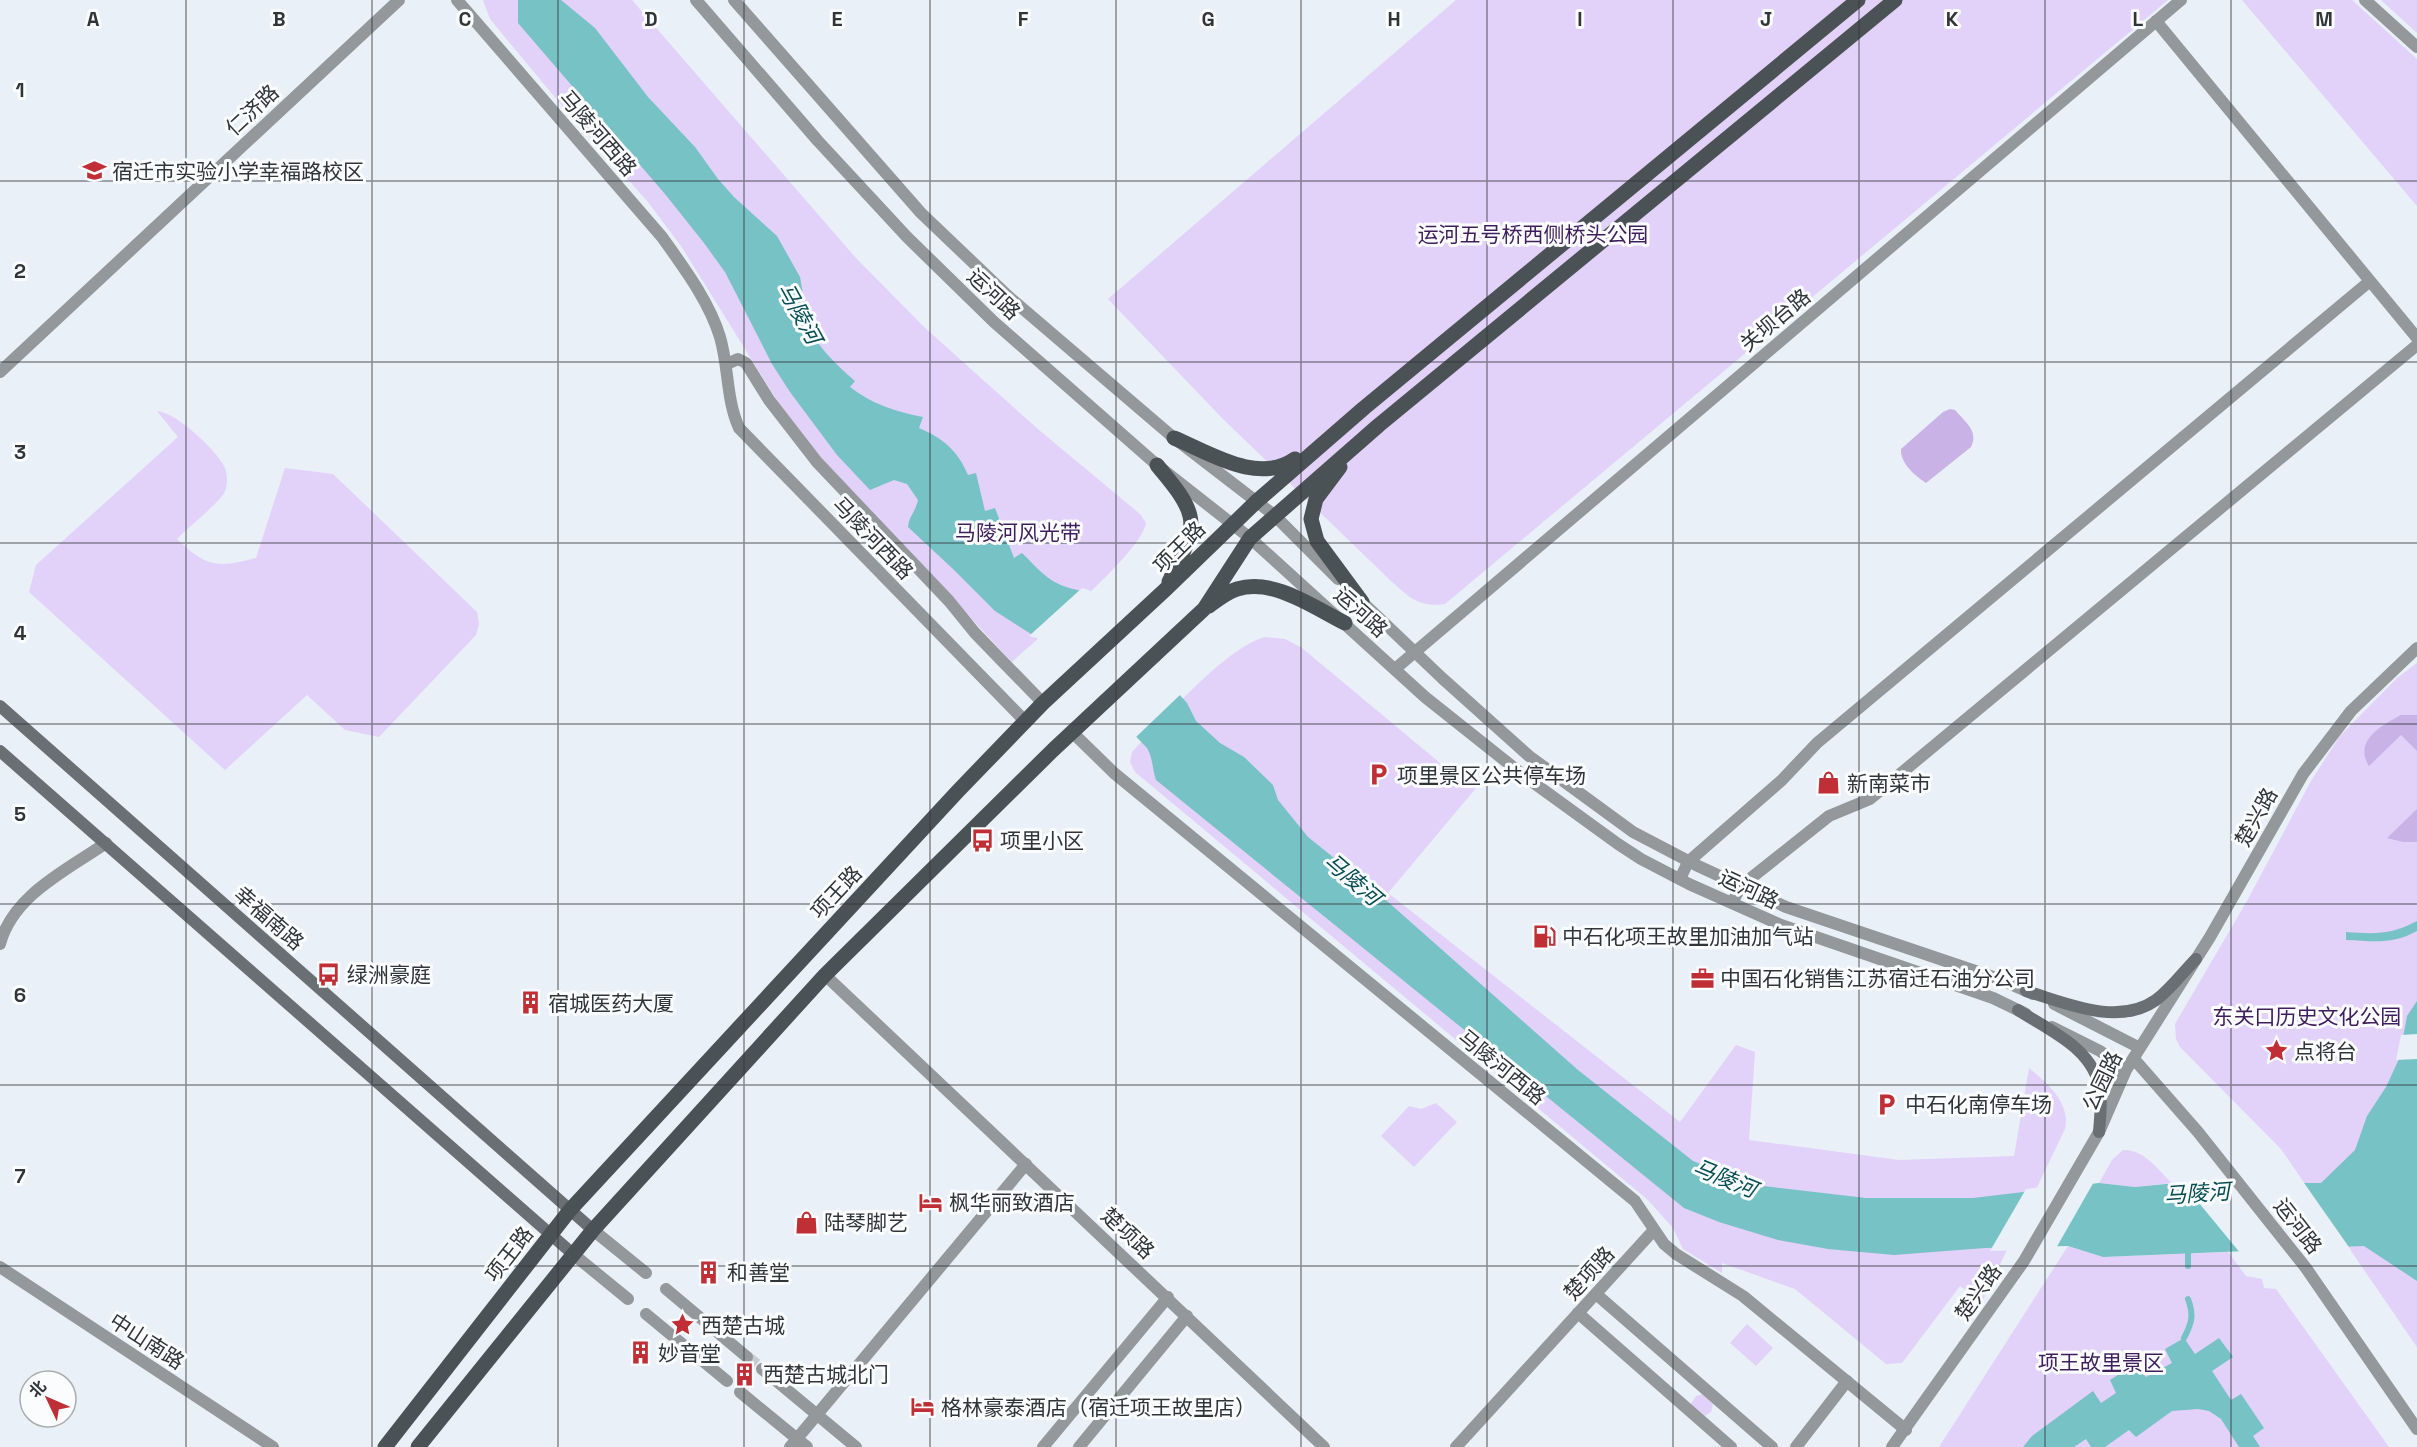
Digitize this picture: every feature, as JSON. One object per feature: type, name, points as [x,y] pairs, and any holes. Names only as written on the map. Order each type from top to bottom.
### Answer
[{"type":"main road","name":"项王路","points":[[385,1447],[570,1210],[1043,703],[1257,501],[1364,408],[1858,0]]},
{"type":"main road","points":[[1204,609],[1250,538],[1274,515],[1373,430],[1895,0]]},
{"type":"main road","points":[[1174,438],[1247,468],[1267,470],[1284,467],[1351,420]]},
{"type":"main road","points":[[1362,602],[1317,541],[1311,519],[1316,499],[1373,430]]},
{"type":"main road","points":[[1157,465],[1184,502],[1190,516],[1190,534],[1166,589]]},
{"type":"main road","points":[[418,1447],[593,1230],[825,975],[1072,732],[1204,609],[1234,589],[1249,586],[1284,592],[1345,623]]},
{"type":"main road","name":"幸福南路","points":[[0,706],[593,1230]]},
{"type":"main road","points":[[0,751],[573,1254]]},
{"type":"main road","points":[[2026,991],[2095,1010],[2135,1011],[2157,999],[2196,959]]},
{"type":"main road","points":[[2018,1010],[2077,1049],[2088,1059],[2100,1089],[2099,1132]]},
{"type":"street","name":"仁济路","points":[[0,372],[399,0]]},
{"type":"street","name":"马陵河西路","points":[[457,0],[662,237],[692,279],[720,336],[727,364],[731,410],[739,428],[1025,721]]},
{"type":"street","name":"运河路","points":[[696,0],[818,141],[907,237],[994,322],[1157,465],[1250,538],[1425,697],[1588,824],[1641,859],[1780,925],[1982,994],[2100,1051],[2133,1059]]},
{"type":"street","name":"运河路","points":[[734,0],[921,213],[1008,296],[1174,438],[1274,515],[1458,693],[1552,773],[1633,832],[1689,861],[1786,907],[2026,991],[2066,1009],[2133,1059],[2198,1132],[2306,1268],[2417,1429]]},
{"type":"street","name":"关坝台路","points":[[1395,669],[2181,0]]},
{"type":"street","points":[[2365,0],[2417,47]]},
{"type":"street","points":[[2156,21],[2417,338]]},
{"type":"street","points":[[1680,879],[1689,861],[1782,780],[1817,743],[2370,281]]},
{"type":"street","points":[[1732,903],[1741,886],[1829,816],[1870,799],[2417,345]]},
{"type":"street","name":"马陵河西路","points":[[727,364],[738,359],[746,363],[769,400],[817,462],[1043,703]]},
{"type":"street","name":"楚兴路","points":[[2154,1025],[2243,880],[2303,774],[2326,741],[2373,687],[2417,648]]},
{"type":"street","name":"马陵河西路","points":[[1072,732],[1114,773],[1635,1201],[1653,1231],[1676,1254],[1743,1296],[1906,1430]]},
{"type":"street","points":[[0,944],[4,929],[20,906],[45,885],[106,843]]},
{"type":"street","name":"楚项路","points":[[825,975],[1324,1447]]},
{"type":"street","name":"公园路","points":[[2086,1154],[2099,1132],[2133,1059],[2154,1025]]},
{"type":"street","name":"楚兴路","points":[[1892,1447],[2024,1260],[2086,1154]]},
{"type":"street","points":[[794,1443],[1026,1164]]},
{"type":"street","points":[[593,1230],[646,1273]]},
{"type":"street","name":"楚项路","points":[[1456,1447],[1653,1231]]},
{"type":"street","points":[[573,1254],[628,1299]]},
{"type":"street","name":"中山南路","points":[[0,1267],[273,1447]]},
{"type":"street","points":[[666,1289],[747,1357]]},
{"type":"street","points":[[1596,1294],[1772,1447]]},
{"type":"street","points":[[1043,1447],[1168,1297]]},
{"type":"street","points":[[1578,1313],[1731,1447]]},
{"type":"street","points":[[646,1314],[728,1381]]},
{"type":"street","points":[[1079,1447],[1187,1316]]},
{"type":"street","points":[[762,1369],[856,1447]]},
{"type":"street","points":[[1796,1447],[1847,1381]]},
{"type":"street","points":[[740,1392],[794,1443],[807,1447]]},
{"type":"green space","name":"马陵河风光带","points":[[483,0],[632,0],[855,257],[923,326],[1039,430],[1140,514],[1146,523],[1140,537],[1126,555],[1087,595],[1012,662],[823,460],[778,402],[681,246],[648,202],[553,95],[490,19]]},
{"type":"green space","name":"运河五号桥西侧桥头公园","points":[[1456,0],[2168,0],[1445,604],[1436,605],[1415,600],[1390,580],[1222,418],[1108,299]]},
{"type":"green space","points":[[2242,0],[2352,0],[2417,59],[2417,206]]},
{"type":"green space","points":[[2381,0],[2417,0],[2417,33]]},
{"type":"green space","points":[[157,411],[175,418],[195,433],[219,459],[226,473],[226,487],[221,498],[177,539],[196,555],[204,560],[222,564],[256,558],[285,468],[333,474],[477,612],[479,624],[476,635],[379,737],[345,730],[307,695],[225,770],[29,592],[36,565],[178,437]]},
{"type":"green space","points":[[1265,637],[1285,639],[1302,648],[1446,768],[1476,788],[1388,893],[1680,1122],[1736,1045],[1755,1052],[1749,1140],[1899,1160],[2014,1156],[2029,1068],[2043,1080],[2061,1102],[2066,1120],[2065,1129],[1982,1302],[1960,1286],[1902,1363],[1886,1364],[1795,1289],[1722,1263],[1722,1273],[1683,1249],[1673,1228],[1648,1200],[1135,772],[1130,762],[1132,752],[1177,704],[1232,655]]},
{"type":"green space","name":"东关口历史文化公园","points":[[2417,663],[2417,1347],[2281,1149],[2180,1047],[2176,1039],[2175,1024],[2247,901],[2311,781],[2340,736],[2397,678]]},
{"type":"green space","points":[[1436,1103],[1457,1122],[1414,1167],[1381,1136],[1409,1106],[1421,1109]]},
{"type":"green space","points":[[2123,1150],[2138,1153],[2144,1157],[2172,1183],[2135,1187],[2099,1183],[2112,1160]]},
{"type":"green space","name":"项王故里景区","points":[[2068,1246],[2103,1257],[2228,1252],[2246,1276],[2262,1279],[2264,1288],[2276,1289],[2389,1447],[1939,1447]]},
{"type":"green space","points":[[1747,1324],[1773,1348],[1756,1366],[1730,1343]]},
{"type":"green space","points":[[1703,1394],[1713,1404],[1711,1412],[1705,1416],[1690,1405],[1696,1396]]},
{"type":"shaded area","points":[[1950,409],[1955,410],[1970,427],[1973,441],[1971,447],[1926,483],[1906,464],[1901,449],[1943,412]]},
{"type":"shaded area","points":[[2401,715],[2417,715],[2417,751],[2401,735],[2369,766],[2365,757],[2367,742],[2378,729]]},
{"type":"shaded area","points":[[2417,809],[2417,842],[2403,842],[2387,838]]},
{"type":"water","name":"马陵河","points":[[518,0],[561,0],[595,28],[648,97],[695,147],[718,179],[734,197],[777,236],[800,277],[807,318],[804,319],[826,353],[855,381],[850,387],[885,406],[923,417],[919,428],[949,446],[960,459],[968,475],[976,473],[985,511],[995,508],[1014,558],[1022,553],[1050,579],[1065,587],[1087,592],[1187,703],[1196,721],[1220,743],[1244,757],[1273,785],[1278,800],[1308,837],[1379,894],[1578,1070],[1693,1161],[1747,1184],[1866,1198],[1973,1198],[2099,1183],[2135,1187],[2176,1183],[2321,1183],[2355,1150],[2367,1116],[2386,1087],[2399,1059],[2407,1016],[2417,1001],[2417,1281],[2364,1246],[2103,1257],[2068,1246],[1985,1248],[1894,1255],[1828,1249],[1778,1240],[1719,1222],[1684,1208],[1156,780],[1147,748],[1039,636],[1031,634],[995,611],[908,527],[918,500],[907,484],[894,480],[870,490],[837,455],[790,392],[772,364],[725,272],[704,243],[665,194],[518,23]]},
{"type":"water","points":[[2417,921],[2417,931],[2399,938],[2382,941],[2346,940],[2346,932],[2383,933]]},
{"type":"water","points":[[2184,1338],[2195,1354],[2219,1338],[2233,1357],[2212,1371],[2231,1400],[2241,1394],[2264,1428],[2253,1436],[2260,1447],[2239,1447],[2221,1419],[2209,1411],[2198,1409],[2172,1411],[2136,1437],[2129,1430],[2105,1447],[2091,1447],[2086,1439],[2074,1447],[2023,1447],[2032,1436],[2093,1391],[2101,1403],[2116,1393],[2110,1380],[2135,1364],[2146,1377],[2172,1363],[2165,1349]]},
{"type":"pier","points":[[1082,588],[1089,590],[1182,693],[1135,738],[1037,638],[1029,636]]},
{"type":"pier","points":[[2417,1034],[2417,1059],[2396,1060],[2401,1035]]},
{"type":"pier","points":[[2095,1180],[2055,1250],[1990,1251],[2026,1189]]},
{"type":"pier","points":[[2180,1180],[2302,1180],[2351,1250],[2241,1254]]},
{"type":"waterway","points":[[2188,1246],[2188,1266]]},
{"type":"waterway","points":[[2184,1338],[2191,1319],[2188,1299]]},
{"type":"tunnel","points":[[747,1357],[762,1369]]},
{"type":"place","name":"宿迁市实验小学幸福路校区","points":[[94,171]]},
{"type":"place","name":"项里景区公共停车场","points":[[1379,775]]},
{"type":"place","name":"新南菜市","points":[[1829,783]]},
{"type":"place","name":"项里小区","points":[[982,840]]},
{"type":"place","name":"中石化项王故里加油加气站","points":[[1544,936]]},
{"type":"place","name":"绿洲豪庭","points":[[329,974]]},
{"type":"place","name":"中国石化销售江苏宿迁石油分公司","points":[[1702,978]]},
{"type":"place","name":"宿城医药大厦","points":[[530,1003]]},
{"type":"place","name":"点将台","points":[[2276,1051]]},
{"type":"place","name":"中石化南停车场","points":[[1887,1104]]},
{"type":"place","name":"枫华丽致酒店","points":[[931,1202]]},
{"type":"place","name":"陆琴脚艺","points":[[806,1222]]},
{"type":"place","name":"和善堂","points":[[709,1272]]},
{"type":"place","name":"西楚古城","points":[[683,1325]]},
{"type":"place","name":"妙音堂","points":[[640,1353]]},
{"type":"place","name":"西楚古城北门","points":[[745,1374]]},
{"type":"place","name":"格林豪泰酒店（宿迁项王故里店）","points":[[923,1407]]}]
